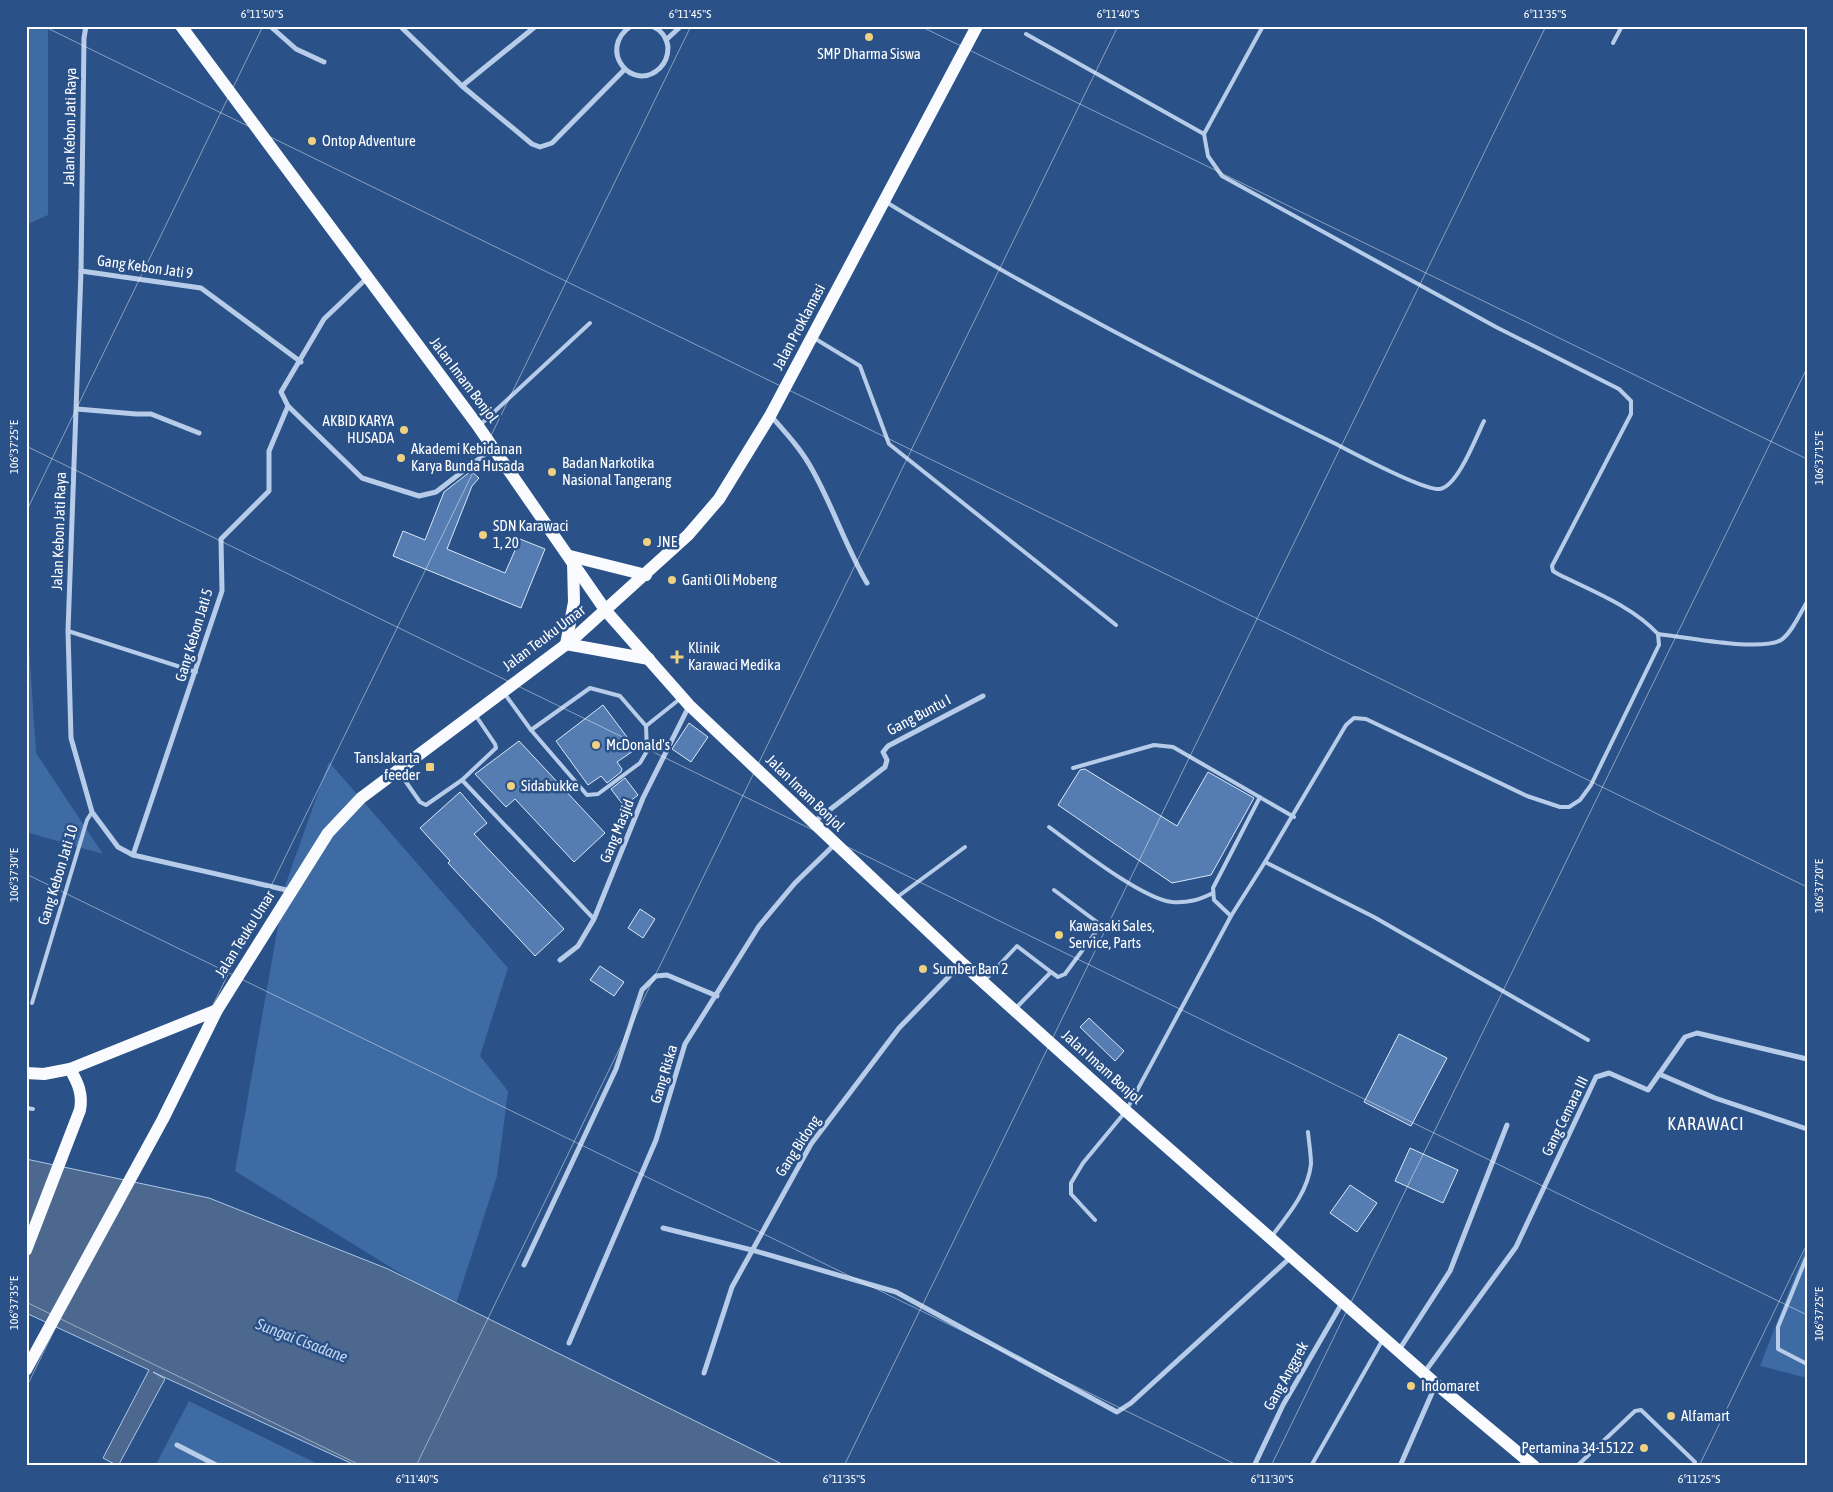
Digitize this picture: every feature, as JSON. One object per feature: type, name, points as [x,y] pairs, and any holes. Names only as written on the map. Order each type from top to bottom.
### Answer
[{"type":"main road","name":"Jalan Imam Bonjol","points":[[181,26],[478,426],[572,559],[606,611],[686,701],[894,900],[1014,1010],[1436,1384],[1534,1466]]},
{"type":"main road","name":"Jalan Proklamasi","points":[[606,611],[688,535],[719,499],[770,416],[977,26]]},
{"type":"main road","points":[[646,575],[572,559],[574,602],[566,644],[649,659]]},
{"type":"main road","name":"Jalan Teuku Umar","points":[[28,1366],[163,1119],[217,1010],[328,833],[361,798],[502,690],[566,644],[606,611]]},
{"type":"main road","points":[[26,1073],[44,1074],[70,1069],[217,1010]]},
{"type":"main road","points":[[26,1250],[82,1100],[80,1088],[70,1069]]},
{"type":"street","name":"Jalan Kebon Jati Raya","points":[[86,26],[84,38],[77,409],[68,632],[71,738],[92,812],[118,847],[133,855],[291,891]]},
{"type":"street","points":[[270,26],[296,48],[324,62]]},
{"type":"street","points":[[400,26],[462,86],[532,144],[540,147],[552,143],[625,69]]},
{"type":"street","points":[[462,86],[536,26]]},
{"type":"street","points":[[631,26],[623,28],[616,54],[625,69],[640,76],[656,71],[667,58],[666,40],[662,33],[652,26]]},
{"type":"street","points":[[666,40],[681,26]]},
{"type":"street","name":"Gang Kebon Jati 9","points":[[81,271],[201,288],[301,362]]},
{"type":"street","points":[[367,278],[324,320],[301,362],[281,392],[288,406],[362,478],[419,496],[436,492],[493,448]]},
{"type":"street","name":"Gang Kebon Jati 5","points":[[133,855],[222,590],[221,539],[269,491],[269,451],[288,406]]},
{"type":"street","points":[[77,409],[151,414],[199,433]]},
{"type":"street","points":[[770,416],[792,439],[814,472],[852,556],[867,583]]},
{"type":"street","name":"Gang Buntu I","points":[[814,823],[885,767],[887,760],[883,752],[888,746],[983,696]]},
{"type":"street","name":"Gang Masjid","points":[[560,960],[578,946],[594,920],[643,798],[686,701]]},
{"type":"street","name":"Gang Riska","points":[[569,1343],[656,1140],[685,1044],[717,996],[759,926],[795,883],[835,844]]},
{"type":"street","name":"Gang Bidong","points":[[704,1373],[732,1287],[811,1144],[899,1028],[962,963]]},
{"type":"street","points":[[524,1265],[616,1070],[642,990],[656,976],[667,975],[717,996]]},
{"type":"street","name":"Gang Cemara III","points":[[1424,1373],[1516,1247],[1596,1076],[1609,1073],[1648,1090],[1685,1037],[1697,1033],[1807,1059]]},
{"type":"street","points":[[1659,1074],[1715,1098],[1807,1129]]},
{"type":"street","points":[[1399,1350],[1450,1272],[1507,1125]]},
{"type":"street","points":[[663,1228],[752,1250],[896,1292],[1117,1412],[1131,1404],[1292,1256]]},
{"type":"street","name":"Gang Anggrek","points":[[1254,1466],[1283,1405],[1343,1300]]},
{"type":"street","points":[[1400,1466],[1436,1384]]},
{"type":"street","points":[[177,1445],[218,1466]]},
{"type":"lane","points":[[1095,1220],[1071,1194],[1072,1183],[1083,1162],[1126,1111],[1231,916],[1294,817],[1346,725],[1354,718],[1366,719],[1527,796],[1560,807],[1569,806],[1580,800],[1591,785],[1659,645],[1658,634],[1646,620],[1558,574],[1553,571],[1552,566],[1631,414],[1631,401],[1627,395],[1620,389],[1496,327],[1222,176],[1208,156],[1204,134],[1263,26]]},
{"type":"lane","points":[[1613,44],[1622,26]]},
{"type":"lane","points":[[1026,34],[1204,134]]},
{"type":"lane","points":[[884,200],[1029,284],[1220,387],[1394,473],[1429,486],[1438,489],[1447,486],[1456,478],[1484,421]]},
{"type":"lane","points":[[478,426],[590,323]]},
{"type":"lane","points":[[812,336],[860,366],[889,444],[1116,625]]},
{"type":"lane","points":[[1658,634],[1716,642],[1769,645],[1782,640],[1807,602]]},
{"type":"lane","points":[[68,632],[196,672]]},
{"type":"lane","points":[[502,690],[531,730],[587,795],[598,794],[640,763],[647,750],[646,726],[620,696],[590,688],[531,730]]},
{"type":"lane","points":[[646,726],[686,701]]},
{"type":"lane","points":[[398,770],[420,802],[426,805],[462,780],[496,748],[496,744],[473,712]]},
{"type":"lane","points":[[1073,768],[1154,745],[1173,747],[1294,817]]},
{"type":"lane","points":[[462,780],[594,920]]},
{"type":"lane","points":[[1231,916],[1214,900],[1213,888],[1260,796]]},
{"type":"lane","name":"Gang Kebon Jati 10","points":[[32,1003],[87,820],[92,812]]},
{"type":"lane","points":[[1049,827],[1092,859],[1146,893],[1171,902],[1197,902],[1212,894]]},
{"type":"lane","points":[[894,900],[965,847]]},
{"type":"lane","points":[[1265,862],[1374,917],[1588,1040]]},
{"type":"lane","points":[[983,982],[1017,946],[1051,972],[1058,976],[1065,974],[1101,925],[1054,890]]},
{"type":"lane","points":[[1014,1010],[1051,972]]},
{"type":"lane","points":[[26,1108],[33,1108]]},
{"type":"lane","points":[[1271,1238],[1298,1201],[1308,1179],[1311,1162],[1308,1132]]},
{"type":"lane","points":[[1807,1256],[1778,1327],[1778,1350],[1807,1364]]},
{"type":"lane","points":[[1311,1466],[1384,1337]]},
{"type":"lane","points":[[1577,1466],[1634,1411],[1641,1410],[1695,1462],[1694,1466]]},
{"type":"shaded area","points":[[26,26],[48,26],[48,215],[26,225]]},
{"type":"shaded area","points":[[26,600],[36,753],[103,854],[26,832]]},
{"type":"shaded area","points":[[329,762],[508,968],[480,1056],[508,1091],[497,1176],[455,1307],[235,1171],[285,886]]},
{"type":"shaded area","points":[[1807,1245],[1807,1378],[1760,1366]]},
{"type":"shaded area","points":[[189,1401],[322,1466],[155,1466]]},
{"type":"water","name":"Sungai Cisadane","points":[[26,1159],[209,1198],[388,1269],[786,1466],[357,1466],[153,1372],[165,1379],[118,1466],[103,1458],[149,1370],[26,1313]]},
{"type":"building","points":[[471,471],[479,478],[472,486],[447,549],[505,573],[520,539],[545,549],[521,608],[393,556],[403,531],[425,540],[444,492]]},
{"type":"building","name":"McDonald's","points":[[603,705],[636,749],[617,762],[622,769],[621,772],[607,783],[601,776],[588,785],[556,741]]},
{"type":"building","points":[[689,723],[708,737],[691,762],[672,749]]},
{"type":"building","points":[[519,741],[605,833],[574,862],[515,799],[506,807],[475,774]]},
{"type":"building","points":[[1085,769],[1177,826],[1208,772],[1254,798],[1211,875],[1172,883],[1058,805],[1080,770]]},
{"type":"building","points":[[625,778],[638,795],[624,806],[611,789]]},
{"type":"building","points":[[460,792],[487,823],[474,834],[564,929],[535,956],[448,863],[450,861],[420,828]]},
{"type":"building","points":[[640,909],[655,919],[643,938],[628,928]]},
{"type":"building","points":[[600,966],[624,982],[614,996],[590,980]]},
{"type":"building","points":[[1089,1018],[1124,1051],[1115,1061],[1080,1027]]},
{"type":"building","points":[[1399,1034],[1447,1058],[1411,1126],[1364,1102]]},
{"type":"building","points":[[1410,1148],[1458,1170],[1443,1203],[1395,1181]]},
{"type":"building","points":[[1350,1185],[1377,1203],[1357,1232],[1330,1213]]},
{"type":"place","name":"SMP Dharma Siswa","points":[[869,37]]},
{"type":"place","name":"Ontop Adventure","points":[[312,141]]},
{"type":"place","name":"AKBID KARYA HUSADA","points":[[404,430]]},
{"type":"place","name":"Akademi Kebidanan Karya Bunda Husada","points":[[401,458]]},
{"type":"place","name":"Badan Narkotika Nasional Tangerang","points":[[552,472]]},
{"type":"place","name":"SDN Karawaci 1, 20","points":[[483,535]]},
{"type":"place","name":"JNE","points":[[647,542]]},
{"type":"place","name":"Ganti Oli Mobeng","points":[[672,580]]},
{"type":"place","name":"Klinik Karawaci Medika","points":[[677,657]]},
{"type":"place","name":"McDonald's","points":[[596,745]]},
{"type":"place","name":"TansJakarta feeder","points":[[430,767]]},
{"type":"place","name":"Sidabukke","points":[[511,786]]},
{"type":"place","name":"Kawasaki Sales, Service, Parts","points":[[1059,935]]},
{"type":"place","name":"Sumber Ban 2","points":[[923,969]]},
{"type":"place","name":"Indomaret","points":[[1411,1386]]},
{"type":"place","name":"Alfamart","points":[[1671,1416]]},
{"type":"place","name":"Pertamina 34-15122","points":[[1644,1448]]},
{"type":"district","name":"KARAWACI","points":[[1706,1124]]}]
